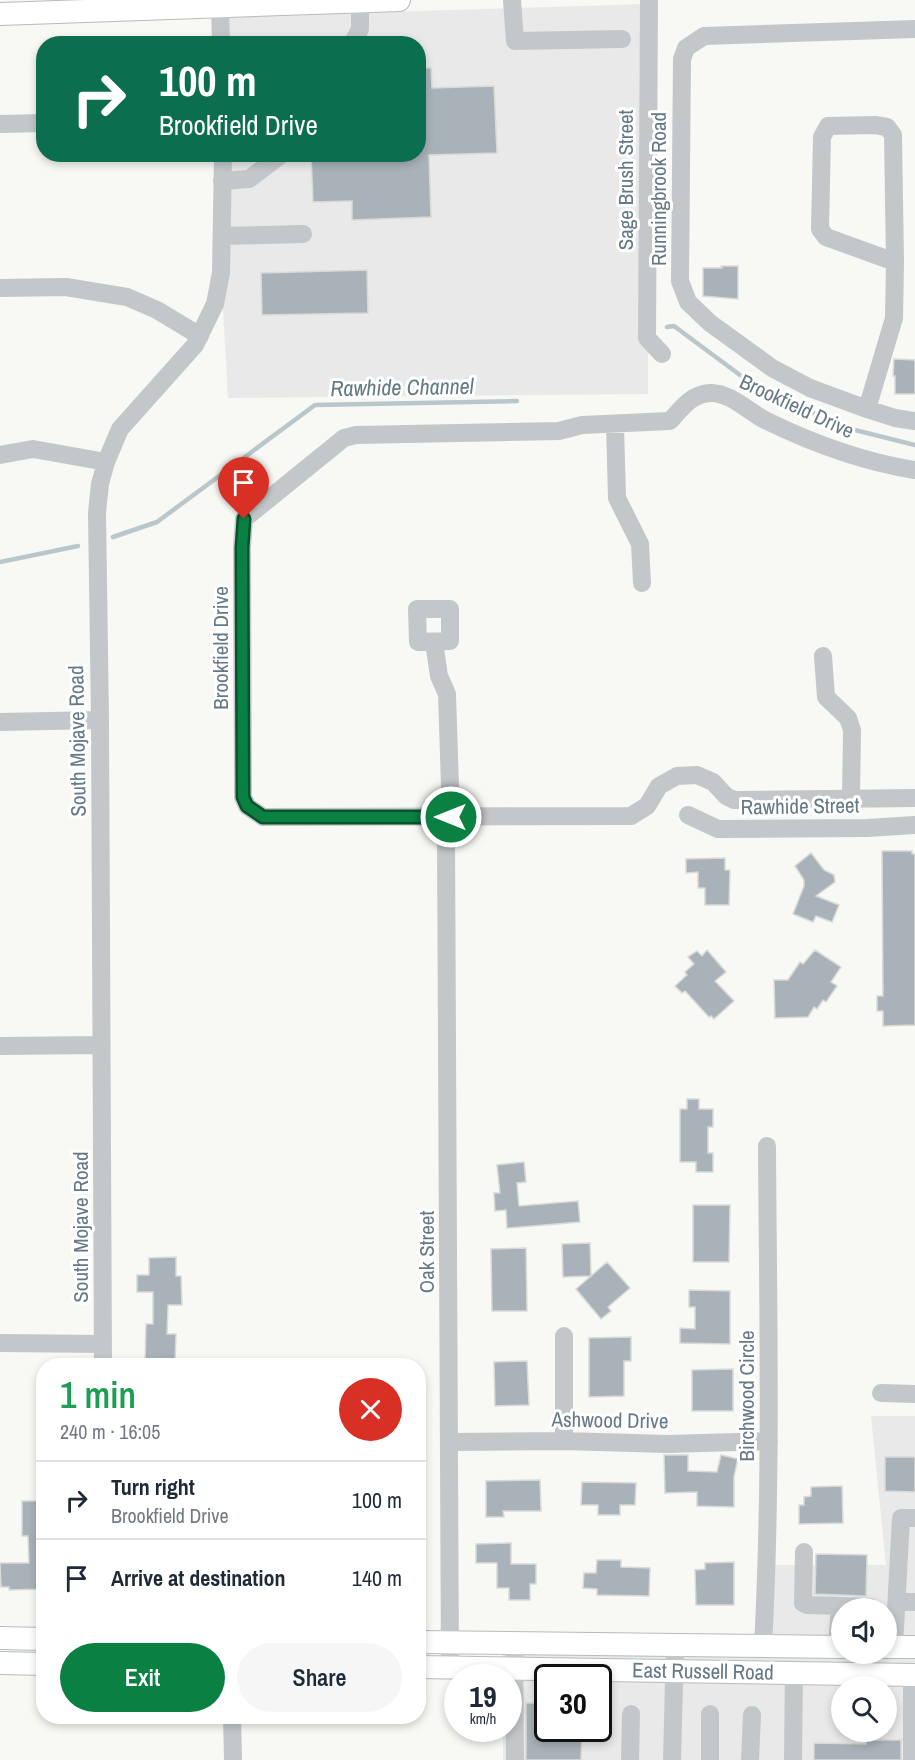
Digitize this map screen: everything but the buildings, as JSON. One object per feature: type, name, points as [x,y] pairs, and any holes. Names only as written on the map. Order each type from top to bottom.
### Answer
[{"type":"main road","points":[[0,14],[399,0]]},
{"type":"main road","points":[[0,1638],[36,1639]]},
{"type":"main road","name":"East Russell Road","points":[[426,1642],[831,1647]]},
{"type":"main road","points":[[0,1663],[36,1664]]},
{"type":"main road","name":"East Russell Road","points":[[426,1667],[444,1667]]},
{"type":"main road","name":"East Russell Road","points":[[522,1668],[914,1675]]},
{"type":"street","points":[[512,0],[515,41],[622,39]]},
{"type":"street","name":"Sage Brush Street","points":[[648,0],[647,338],[662,354]]},
{"type":"street","points":[[356,36],[360,29],[360,1]]},
{"type":"street","points":[[220,6],[221,36]]},
{"type":"street","name":"Runningbrook Road","points":[[915,29],[704,36],[686,48],[682,59],[680,281],[688,302],[710,323],[772,368],[810,388],[895,418],[915,421]]},
{"type":"street","points":[[0,124],[36,123]]},
{"type":"street","points":[[867,409],[894,318],[895,262],[893,135],[886,127],[875,125],[828,126],[822,137],[820,228],[826,237],[895,262]]},
{"type":"street","name":"South Mojave Road","points":[[103,1358],[97,513],[100,484],[106,462],[120,429],[195,345],[215,304],[221,273],[223,162]]},
{"type":"street","points":[[222,181],[249,179],[264,162]]},
{"type":"street","points":[[222,236],[303,234]]},
{"type":"street","points":[[0,288],[66,287],[128,297],[157,310],[200,336]]},
{"type":"street","name":"Brookfield Drive","points":[[915,470],[885,466],[849,456],[766,421],[727,398],[710,393],[689,400],[670,421],[582,425],[558,431],[356,435],[344,438],[244,519],[242,548],[243,797],[247,806],[263,817],[631,816],[647,806],[659,786],[677,776],[697,775],[713,782],[726,796],[735,800],[915,798]]},
{"type":"street","points":[[615,424],[616,498],[640,544],[642,583]]},
{"type":"street","points":[[0,455],[33,449],[106,462]]},
{"type":"street","points":[[434,642],[439,676],[447,694],[451,817]]},
{"type":"street","points":[[823,656],[826,697],[848,718],[852,730],[851,799]]},
{"type":"street","points":[[0,722],[100,720]]},
{"type":"street","name":"Rawhide Street","points":[[688,815],[718,829],[867,828],[915,825]]},
{"type":"street","name":"Oak Street","points":[[446,836],[450,1664]]},
{"type":"street","points":[[0,1046],[101,1045]]},
{"type":"street","name":"Birchwood Circle","points":[[763,1646],[769,1441],[767,1146]]},
{"type":"street","points":[[564,1336],[564,1441]]},
{"type":"street","points":[[0,1343],[103,1344]]},
{"type":"street","points":[[881,1393],[915,1394]]},
{"type":"street","name":"Ashwood Drive","points":[[450,1442],[564,1441],[667,1444],[769,1441]]},
{"type":"street","points":[[898,1647],[906,1602],[901,1518],[915,1518]]},
{"type":"street","points":[[804,1552],[803,1603],[831,1606]]},
{"type":"street","points":[[514,1643],[514,1664]]},
{"type":"street","points":[[672,1760],[675,1645]]},
{"type":"street","points":[[793,1760],[794,1672]]},
{"type":"street","points":[[912,1760],[914,1675]]},
{"type":"street","points":[[630,1760],[631,1714]]},
{"type":"street","points":[[710,1714],[710,1760]]},
{"type":"street","points":[[750,1760],[752,1715]]},
{"type":"street","points":[[232,1724],[233,1760]]},
{"type":"street","points":[[515,1742],[515,1760]]},
{"type":"shaded area","points":[[648,4],[648,394],[228,398],[221,273],[223,162],[426,162],[426,36],[223,36],[223,17]]},
{"type":"shaded area","points":[[871,1416],[915,1416],[915,1760],[503,1760],[503,1742],[522,1742],[522,1664],[502,1664],[502,1643],[763,1646],[767,1565],[886,1565]]},
{"type":"waterway","name":"Rawhide Channel","points":[[667,327],[674,326],[744,378],[777,397],[847,428],[915,445]]},
{"type":"waterway","name":"Rawhide Channel","points":[[113,537],[157,522],[315,405],[517,401]]},
{"type":"waterway","name":"Rawhide Channel","points":[[0,562],[78,546]]},
{"type":"route","points":[[244,519],[242,548],[243,797],[247,806],[263,817],[451,817]]}]
